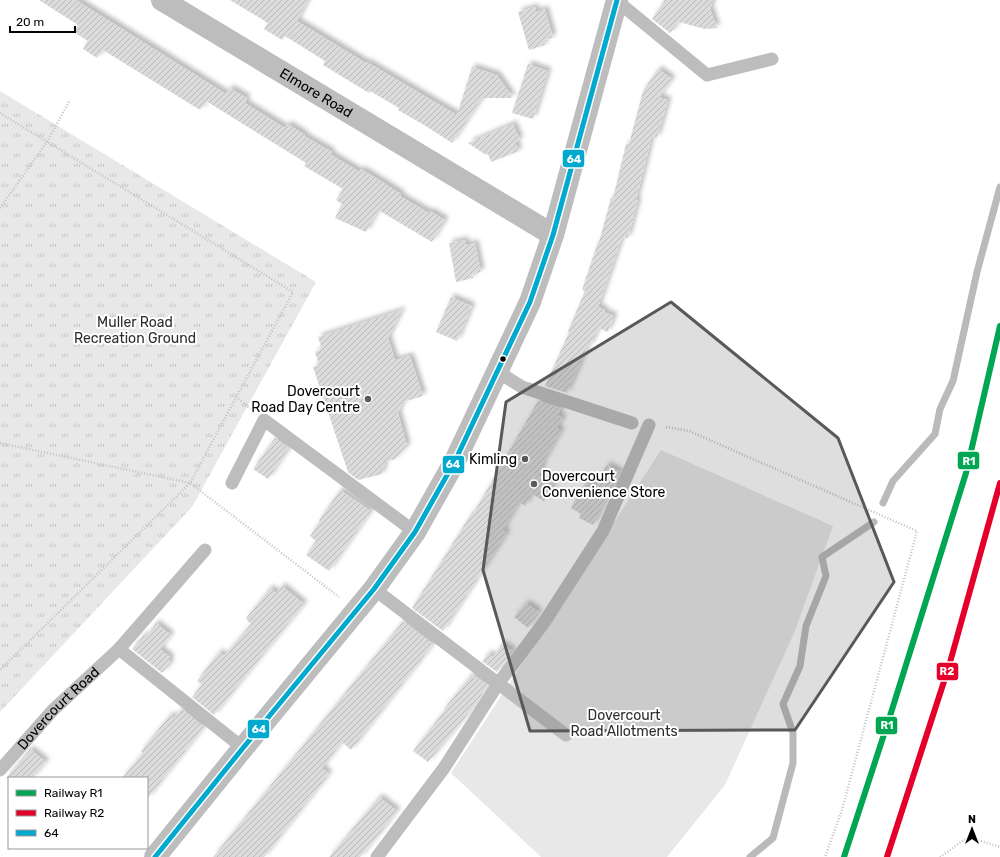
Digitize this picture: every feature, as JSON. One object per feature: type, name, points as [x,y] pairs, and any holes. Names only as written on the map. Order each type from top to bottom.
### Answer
[{"type":"street","name":"Elmore Road","points":[[162,0],[553,235]]},
{"type":"street","points":[[155,857],[242,748],[374,590],[415,532],[455,461],[530,302],[553,235],[616,0]]},
{"type":"lane","points":[[616,0],[707,75],[772,59]]},
{"type":"lane","points":[[498,372],[522,387],[632,422]]},
{"type":"lane","points":[[232,483],[264,420],[415,532]]},
{"type":"lane","points":[[377,857],[444,768],[498,684],[545,621],[603,531],[650,425]]},
{"type":"lane","name":"Dovercourt Road","points":[[0,770],[53,710],[119,648],[205,550]]},
{"type":"lane","points":[[374,590],[566,735]]},
{"type":"lane","points":[[119,648],[242,748]]},
{"type":"path","points":[[0,208],[47,142],[70,100]]},
{"type":"path","points":[[0,113],[293,292],[190,483],[0,670]]},
{"type":"path","points":[[236,397],[247,406]]},
{"type":"path","points":[[650,425],[689,431],[917,531],[842,810],[825,857]]},
{"type":"path","points":[[0,442],[190,483],[357,610]]},
{"type":"path","points":[[940,857],[968,837],[1000,847]]},
{"type":"highlighted area","points":[[671,302],[838,438],[894,582],[795,730],[530,731],[483,570],[506,402]]},
{"type":"green space","name":"Muller Road Recreation Ground","points":[[0,91],[316,282],[192,507],[0,712]]},
{"type":"green space","name":"Dovercourt Road Allotments","points":[[661,450],[833,526],[794,633],[725,785],[667,857],[541,857],[451,773]]},
{"type":"building","points":[[39,0],[76,0],[226,94],[230,88],[247,98],[245,103],[285,128],[288,124],[305,135],[304,136],[332,152],[330,154],[360,172],[361,169],[401,194],[400,196],[429,213],[430,211],[445,220],[432,242],[378,210],[366,232],[335,218],[342,204],[336,200],[343,189],[304,166],[306,163],[206,101],[200,110],[103,50],[97,58],[83,49],[88,41],[74,32],[78,25]]},
{"type":"building","points":[[230,0],[308,0],[297,21],[366,63],[367,62],[457,115],[472,67],[497,75],[513,98],[482,98],[452,143],[398,110],[399,108],[370,91],[369,93],[323,65],[325,61],[285,36],[282,40],[264,29],[268,23]]},
{"type":"building","points":[[665,0],[713,0],[710,9],[717,28],[705,29],[679,22],[670,33],[652,19]]},
{"type":"building","points":[[535,7],[536,12],[545,9],[553,38],[544,40],[545,45],[529,50],[518,12]]},
{"type":"building","points":[[528,64],[548,71],[533,119],[512,113]]},
{"type":"building","points":[[658,69],[672,79],[659,97],[668,100],[657,138],[652,136],[628,238],[622,237],[598,307],[605,310],[604,312],[614,316],[608,332],[598,328],[590,346],[588,345],[567,393],[545,386],[585,291],[582,290],[599,242],[611,198],[613,198],[626,144],[629,144],[643,91]]},
{"type":"building","points":[[513,124],[520,140],[515,142],[519,151],[491,162],[488,154],[486,155],[468,143]]},
{"type":"building","points":[[465,240],[466,245],[475,243],[481,272],[472,274],[473,278],[456,282],[449,243]]},
{"type":"building","points":[[451,297],[472,306],[457,341],[436,332]]},
{"type":"building","name":"Dovercourt Road Day Centre","points":[[402,310],[388,338],[395,360],[410,356],[423,396],[403,402],[398,413],[407,446],[395,459],[385,462],[382,474],[358,480],[348,472],[313,367],[319,365],[315,352],[322,349],[318,337]]},
{"type":"building","points":[[538,401],[561,408],[558,415],[563,418],[557,428],[561,431],[541,466],[543,467],[538,475],[554,484],[544,501],[532,494],[525,506],[519,502],[503,530],[507,533],[443,631],[412,608],[473,511],[474,512]]},
{"type":"building","points":[[275,438],[289,448],[268,479],[253,469]]},
{"type":"building","points":[[607,465],[620,472],[593,525],[579,518],[581,514],[571,508],[587,480],[595,485]]},
{"type":"building","points":[[340,490],[371,511],[329,571],[306,555],[316,541],[310,536],[320,521],[319,520]]},
{"type":"building","points":[[282,586],[304,604],[214,715],[192,697],[202,684],[197,681],[219,652],[224,656],[251,624],[246,619],[247,617],[270,588],[276,593]]},
{"type":"building","points":[[526,603],[539,612],[528,628],[514,617]]},
{"type":"building","points":[[403,621],[433,644],[351,750],[342,742],[322,768],[329,774],[264,857],[213,857]]},
{"type":"building","points":[[156,623],[171,635],[160,649],[170,657],[170,664],[162,673],[132,649],[144,635],[146,637]]},
{"type":"building","points":[[502,644],[513,651],[497,672],[482,661],[489,653],[493,657]]},
{"type":"building","points":[[472,674],[488,685],[472,709],[428,762],[413,751]]},
{"type":"building","points":[[182,709],[204,727],[148,798],[148,777],[123,777],[143,753],[141,751],[170,715],[174,718]]},
{"type":"building","points":[[30,749],[46,762],[33,777],[6,778]]},
{"type":"building","points":[[379,797],[397,811],[360,857],[329,857]]},
{"type":"waterway","points":[[883,503],[893,481],[935,434],[940,409],[953,381],[977,272],[1000,187]]},
{"type":"waterway","points":[[750,857],[773,838],[793,763],[793,733],[783,704],[800,666],[806,626],[826,576],[822,557],[874,522]]},
{"type":"rail line","name":"R1","points":[[844,857],[966,473],[1000,326]]},
{"type":"rail line","name":"R2","points":[[887,857],[949,666],[1000,483]]},
{"type":"transit line","name":"64","points":[[155,857],[374,589],[415,532],[455,461],[530,302],[553,235],[617,0]]},
{"type":"place","name":"Dovercourt Road Day Centre","points":[[368,399]]},
{"type":"place","name":"Kimling","points":[[525,459]]},
{"type":"place","name":"Dovercourt Convenience Store","points":[[534,484]]}]
